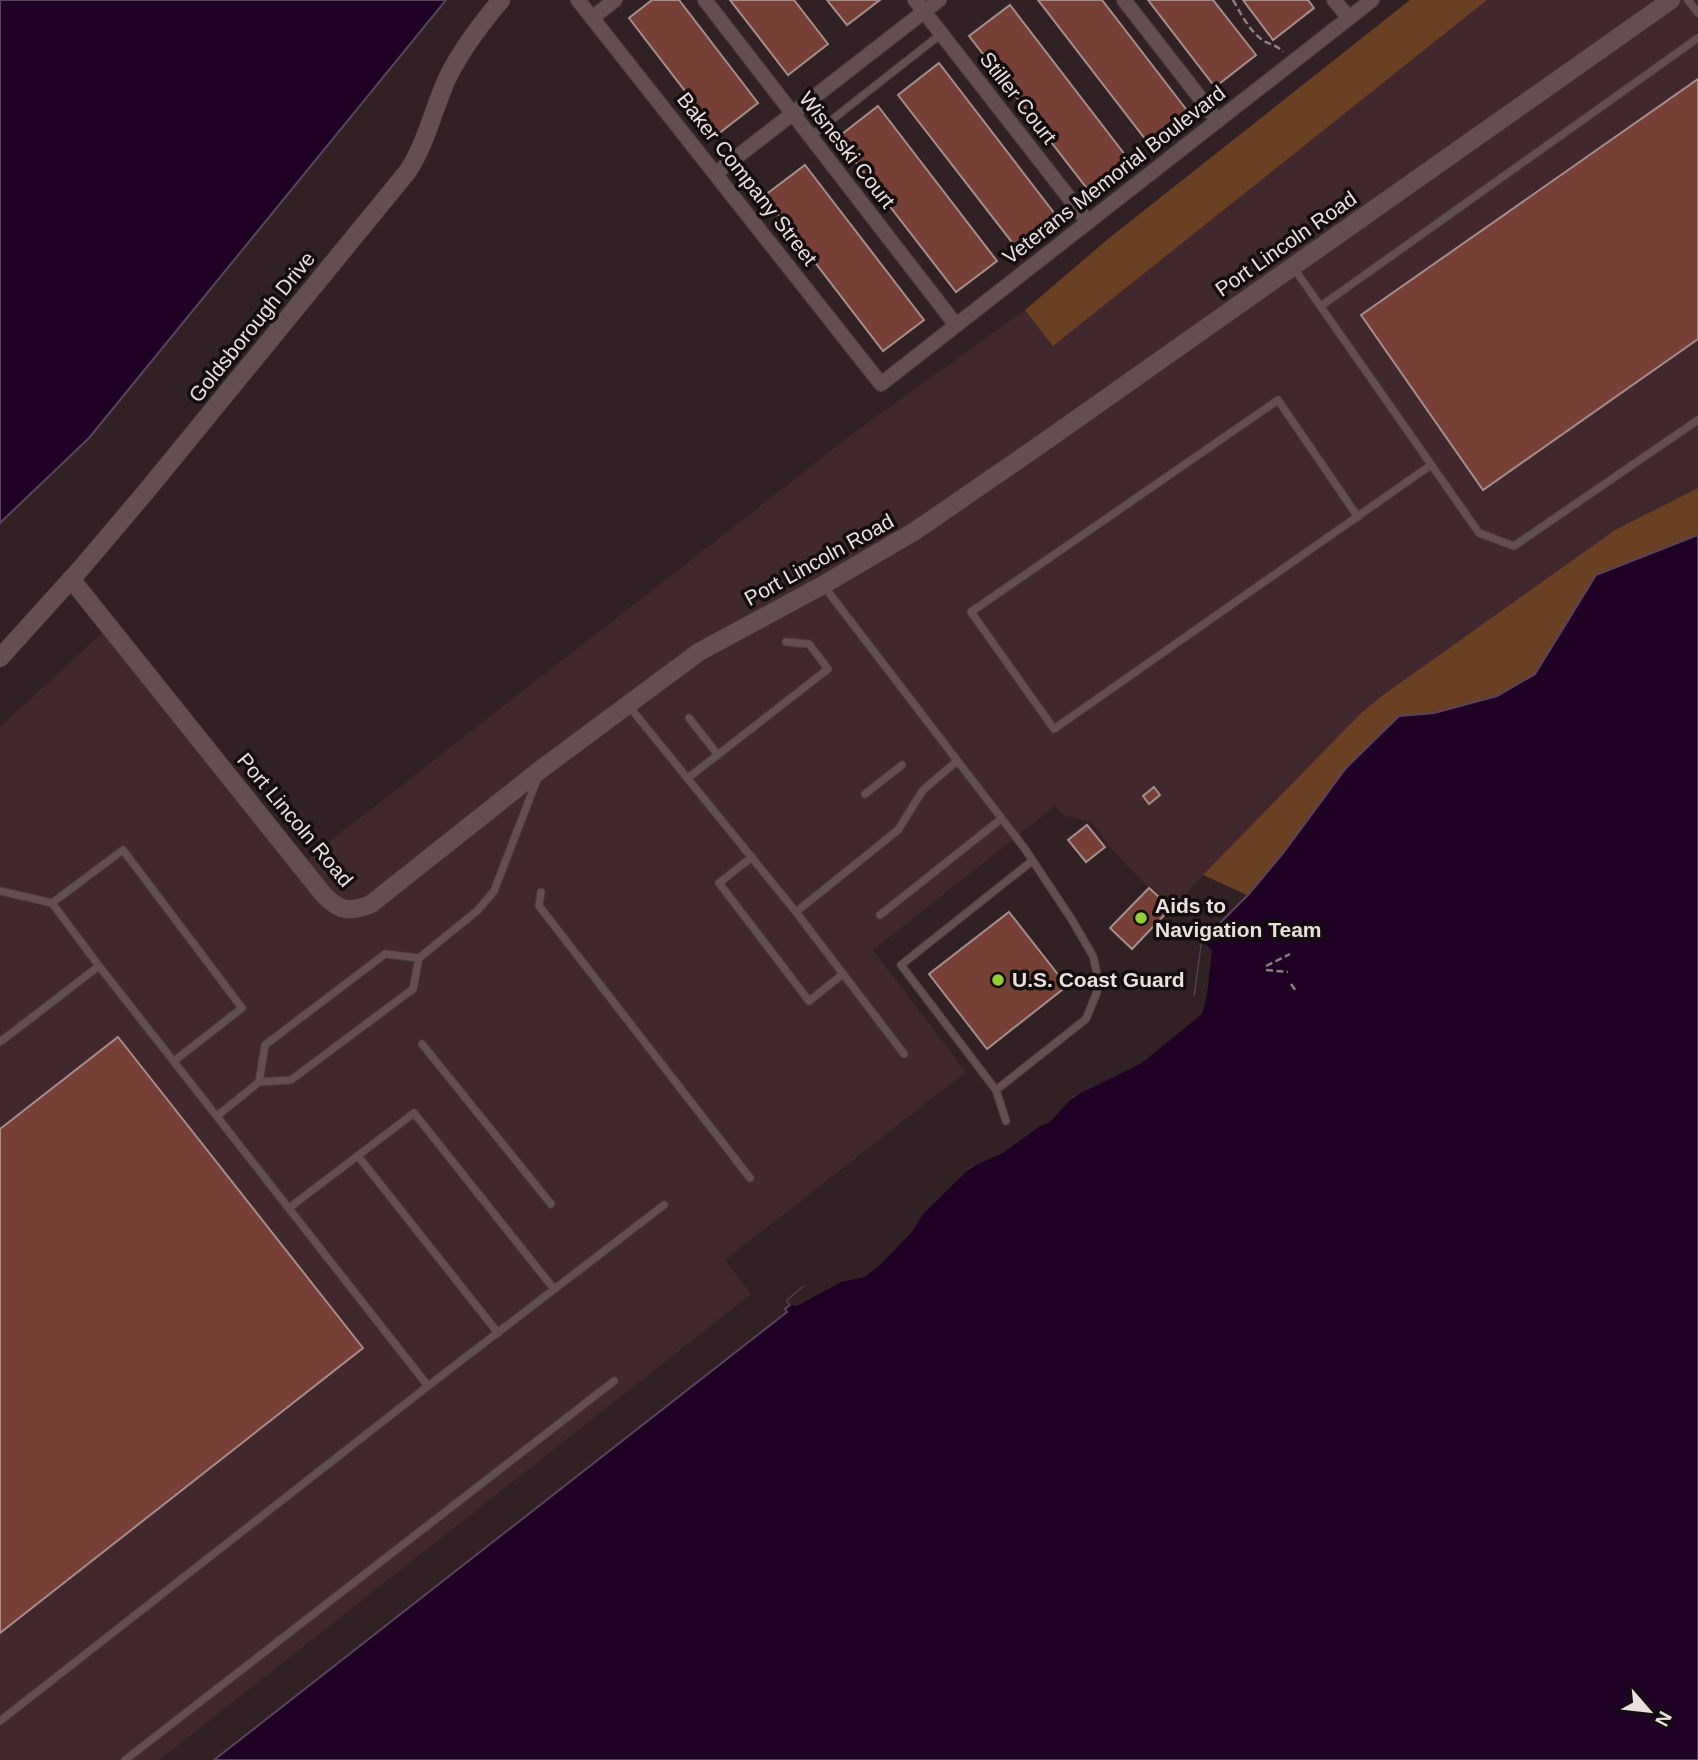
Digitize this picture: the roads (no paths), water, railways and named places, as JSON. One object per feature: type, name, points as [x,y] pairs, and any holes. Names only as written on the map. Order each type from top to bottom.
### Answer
[{"type":"street","name":"Goldsborough Drive","points":[[0,658],[149,488],[408,171],[425,141],[444,86],[454,66],[501,0]]},
{"type":"street","name":"Baker Company Street","points":[[578,0],[881,384]]},
{"type":"street","points":[[592,18],[615,0]]},
{"type":"street","name":"Wisneski Court","points":[[705,0],[956,326]]},
{"type":"street","points":[[716,173],[793,114],[920,6],[939,0]]},
{"type":"street","points":[[1124,0],[1217,121]]},
{"type":"street","points":[[1334,0],[1349,18]]},
{"type":"street","name":"Veterans Memorial Boulevard","points":[[881,384],[1372,0]]},
{"type":"street","name":"Port Lincoln Road","points":[[71,579],[323,894],[345,910],[358,909],[371,904],[540,770],[699,652],[823,585],[915,531],[1671,0]]},
{"type":"street","name":"Stiller Court","points":[[920,6],[1088,222]]},
{"type":"lane","points":[[1689,0],[1698,13]]},
{"type":"lane","points":[[810,137],[942,34]]},
{"type":"lane","points":[[1321,306],[1698,38]]},
{"type":"lane","points":[[1293,267],[1479,533],[1514,546],[1698,421]]},
{"type":"lane","points":[[1357,517],[1278,400],[971,612],[1054,729],[1357,517],[1431,465]]},
{"type":"lane","points":[[823,585],[1025,849],[1093,956],[1097,992],[1086,1019],[996,1090]]},
{"type":"lane","points":[[688,778],[828,669],[808,643],[786,642]]},
{"type":"lane","points":[[627,704],[796,912],[905,1054]]},
{"type":"lane","points":[[689,718],[718,755]]},
{"type":"lane","points":[[796,912],[898,830],[923,790],[957,761]]},
{"type":"lane","points":[[865,794],[902,765]]},
{"type":"lane","points":[[216,1116],[259,1082],[291,1080],[413,989],[419,958],[478,910],[494,891],[540,770]]},
{"type":"lane","points":[[880,915],[1001,819]]},
{"type":"lane","points":[[52,903],[123,850],[242,1008],[174,1062]]},
{"type":"lane","points":[[752,858],[719,883],[809,1001],[843,974]]},
{"type":"lane","points":[[1006,1121],[996,1090],[901,965],[1032,861]]},
{"type":"lane","points":[[0,891],[52,903],[428,1386]]},
{"type":"lane","points":[[541,892],[539,906],[750,1178]]},
{"type":"lane","points":[[259,1082],[265,1045],[385,954],[419,958]]},
{"type":"lane","points":[[0,1042],[99,966]]},
{"type":"lane","points":[[422,1044],[551,1204]]},
{"type":"lane","points":[[289,1208],[414,1113],[554,1289]]},
{"type":"lane","points":[[358,1156],[498,1333]]},
{"type":"lane","points":[[0,1721],[664,1205]]},
{"type":"lane","points":[[125,1760],[614,1381]]},
{"type":"place","name":"Aids to Navigation Team","points":[[1141,918]]},
{"type":"place","name":"U.S. Coast Guard","points":[[998,980]]}]
